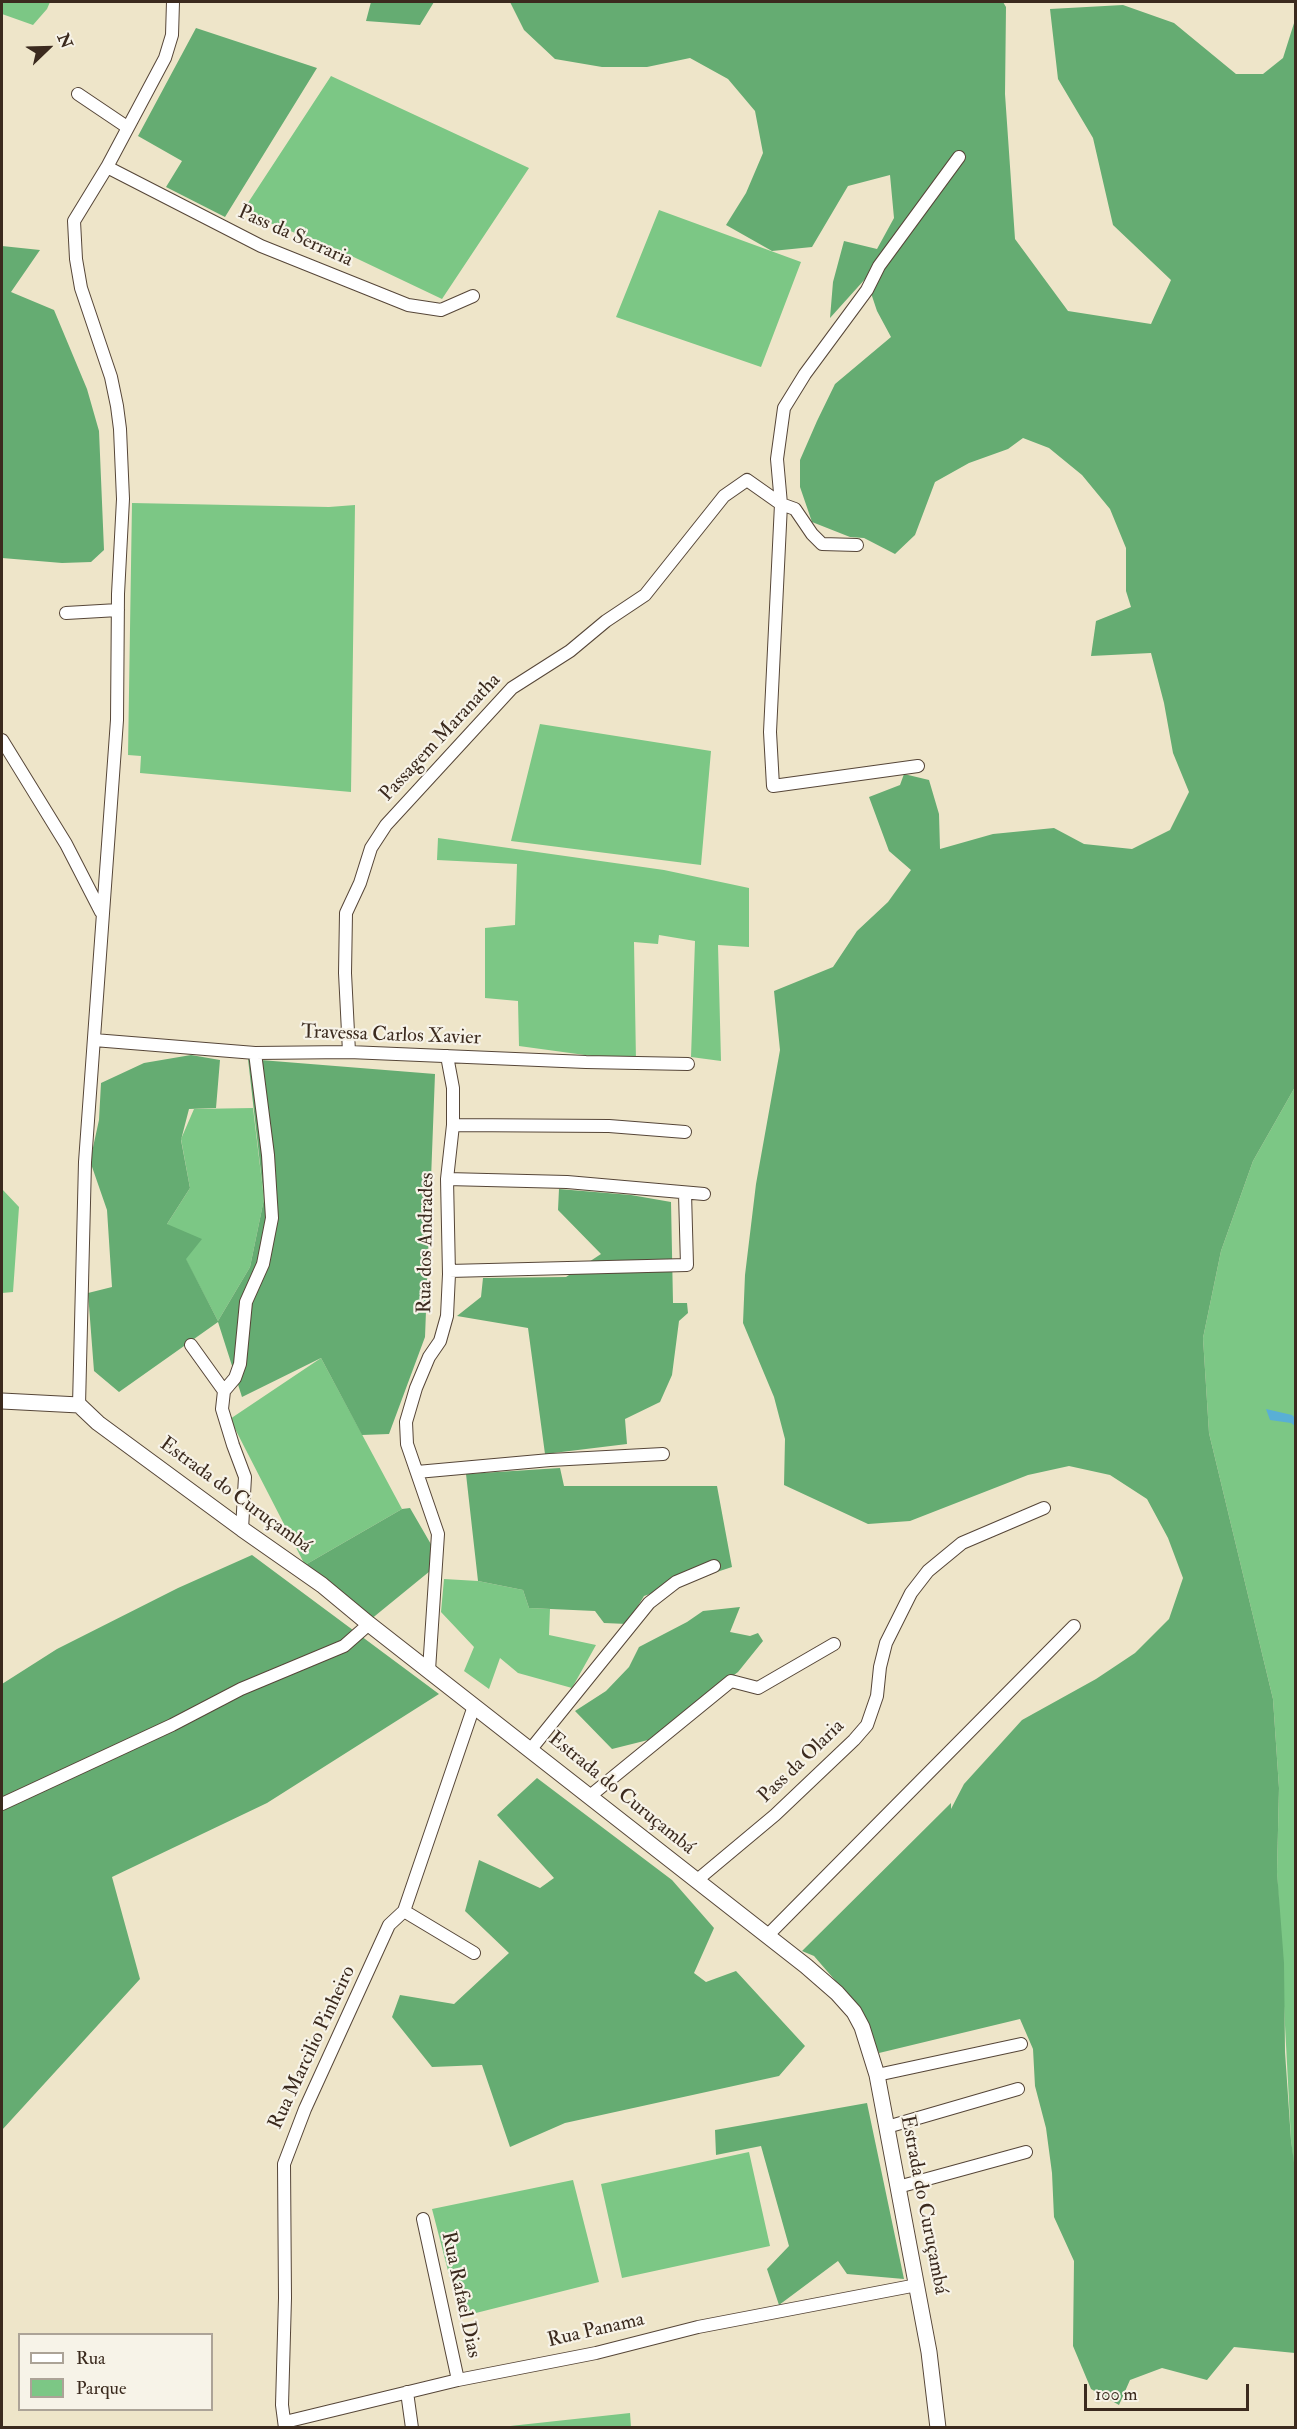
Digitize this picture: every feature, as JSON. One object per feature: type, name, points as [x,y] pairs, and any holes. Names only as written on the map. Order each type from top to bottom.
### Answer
[{"type":"street","points":[[2,1401],[79,1405],[85,1162],[101,913],[117,720],[118,610],[123,499],[120,429],[111,377],[81,288],[76,259],[74,221],[107,167],[165,58],[172,35],[172,2]]},
{"type":"street","points":[[78,94],[127,127]]},
{"type":"street","points":[[918,766],[773,786],[770,732],[782,504],[777,459],[784,408],[805,374],[867,290],[879,266],[959,157]]},
{"type":"street","name":"Pass da Serraria","points":[[107,167],[261,246],[408,305],[441,310],[473,296]]},
{"type":"street","name":"Passagem Maranatha","points":[[349,1052],[345,973],[346,913],[360,883],[371,848],[386,825],[512,688],[570,651],[606,621],[645,594],[724,496],[747,480],[782,504]]},
{"type":"street","points":[[782,504],[795,509],[812,534],[822,544],[857,545]]},
{"type":"street","points":[[66,613],[118,610]]},
{"type":"street","points":[[2,740],[18,770],[66,844],[101,913]]},
{"type":"street","name":"Travessa Carlos Xavier","points":[[94,1040],[255,1053],[349,1052],[687,1064]]},
{"type":"street","points":[[242,1529],[245,1477],[222,1409],[224,1391],[235,1378],[240,1364],[246,1302],[263,1264],[272,1218],[268,1155],[255,1053]]},
{"type":"street","name":"Rua dos Andrades","points":[[429,1670],[438,1534],[407,1444],[405,1422],[429,1357],[440,1341],[445,1324],[449,1271],[447,1179],[453,1125],[453,1088],[447,1056]]},
{"type":"street","points":[[453,1125],[609,1126],[685,1132]]},
{"type":"street","points":[[447,1179],[567,1182],[704,1194]]},
{"type":"street","points":[[449,1271],[687,1265],[685,1193]]},
{"type":"street","points":[[191,1345],[224,1391]]},
{"type":"street","name":"Estrada do Curuçambá","points":[[79,1405],[98,1423],[322,1585],[767,1936],[837,1993],[854,2012],[862,2027],[877,2075],[929,2352],[938,2427]]},
{"type":"street","points":[[417,1472],[550,1460],[663,1454]]},
{"type":"street","name":"Pass da Olaria","points":[[696,1881],[775,1815],[855,1740],[867,1725],[877,1696],[880,1667],[886,1643],[910,1593],[928,1570],[962,1543],[1044,1508]]},
{"type":"street","points":[[531,1749],[649,1603],[676,1582],[714,1566]]},
{"type":"street","points":[[2,1804],[172,1725],[242,1689],[344,1646],[369,1624]]},
{"type":"street","points":[[767,1936],[1074,1626]]},
{"type":"street","points":[[590,1796],[730,1681],[758,1688],[834,1644]]},
{"type":"street","name":"Rua Marcilio Pinheiro","points":[[285,2425],[282,2405],[285,2298],[284,2164],[305,2109],[389,1925],[404,1911],[474,1706]]},
{"type":"street","points":[[404,1911],[474,1953]]},
{"type":"street","points":[[877,2075],[1022,2044]]},
{"type":"street","points":[[887,2127],[1018,2089]]},
{"type":"street","points":[[898,2187],[1026,2152]]},
{"type":"street","name":"Rua Rafael Dias","points":[[423,2219],[458,2380]]},
{"type":"street","name":"Rua Panama","points":[[285,2425],[458,2380],[596,2353],[698,2327],[917,2285]]},
{"type":"street","points":[[407,2392],[412,2427]]},
{"type":"green space","points":[[2,2],[50,2],[33,25],[2,14]]},
{"type":"green space","points":[[371,2],[434,2],[420,25],[366,21]]},
{"type":"green space","points":[[510,2],[1003,2],[1006,7],[1005,94],[1015,239],[1068,311],[1151,324],[1171,280],[1113,225],[1093,138],[1058,79],[1050,9],[1123,5],[1174,23],[1236,74],[1263,74],[1283,58],[1295,20],[1295,1087],[1253,1161],[1221,1251],[1203,1338],[1209,1433],[1273,1699],[1279,1788],[1277,1872],[1284,1963],[1285,2052],[1296,2177],[1295,2353],[1234,2347],[1207,2380],[1162,2368],[1130,2380],[1119,2405],[1091,2389],[1073,2346],[1074,2261],[1054,2217],[1052,2173],[1046,2128],[1035,2086],[1033,2049],[1020,2019],[879,2053],[859,2008],[814,1956],[802,1951],[951,1803],[951,1809],[964,1784],[1022,1720],[1096,1679],[1135,1653],[1169,1619],[1183,1578],[1168,1538],[1147,1499],[1110,1475],[1069,1466],[1028,1475],[910,1521],[868,1524],[784,1485],[785,1439],[774,1397],[743,1323],[745,1275],[756,1184],[780,1050],[774,991],[833,967],[857,931],[888,902],[911,870],[889,851],[869,797],[900,785],[904,774],[929,780],[939,814],[940,849],[993,834],[1054,828],[1084,844],[1132,849],[1170,830],[1189,792],[1173,753],[1164,703],[1151,653],[1091,656],[1096,621],[1131,607],[1126,591],[1126,548],[1110,509],[1082,475],[1049,448],[1023,438],[1008,449],[969,463],[935,482],[915,535],[895,554],[864,538],[850,537],[812,522],[800,487],[800,460],[835,384],[891,337],[877,311],[866,278],[830,318],[833,282],[844,241],[877,249],[894,218],[890,175],[848,186],[812,247],[772,251],[726,225],[746,193],[763,153],[755,111],[728,79],[690,58],[647,67],[602,67],[555,59],[524,30]]},
{"type":"green space","points":[[196,28],[317,68],[225,217],[166,187],[182,161],[138,136]]},
{"type":"green space","points":[[331,76],[529,168],[442,299],[341,251],[242,212]]},
{"type":"green space","points":[[659,210],[801,262],[761,367],[616,317]]},
{"type":"green space","points":[[2,246],[40,250],[11,292],[54,310],[87,389],[99,431],[104,550],[91,562],[62,563],[2,558]]},
{"type":"green space","points":[[132,503],[329,507],[355,505],[351,792],[140,773],[141,756],[128,755]]},
{"type":"green space","points":[[540,724],[711,751],[701,865],[511,841]]},
{"type":"green space","points":[[438,838],[664,870],[749,888],[749,947],[718,945],[721,1061],[691,1057],[695,941],[659,935],[658,944],[634,942],[636,1062],[519,1046],[518,1001],[485,998],[485,928],[515,925],[517,864],[437,860]]},
{"type":"green space","points":[[191,1055],[220,1060],[216,1108],[189,1109],[181,1140],[190,1188],[167,1224],[202,1239],[186,1259],[218,1321],[250,1267],[264,1199],[248,1059],[435,1074],[425,1337],[389,1434],[362,1435],[321,1358],[242,1397],[218,1322],[119,1392],[94,1371],[88,1293],[112,1287],[107,1210],[90,1161],[99,1120],[101,1083],[144,1063]]},
{"type":"green space","points":[[1295,1087],[1295,2177],[1291,2140],[1277,1872],[1279,1788],[1273,1699],[1209,1433],[1203,1338],[1221,1251],[1253,1161]]},
{"type":"green space","points":[[253,1108],[264,1199],[250,1267],[218,1321],[167,1224],[190,1188],[181,1139],[194,1109]]},
{"type":"green space","points":[[2,1189],[19,1207],[13,1292],[2,1293]]},
{"type":"green space","points":[[559,1189],[631,1195],[671,1202],[673,1303],[687,1303],[688,1313],[679,1321],[672,1375],[660,1402],[625,1419],[627,1444],[545,1454],[528,1328],[457,1316],[481,1297],[483,1278],[566,1277],[601,1254],[558,1210]]},
{"type":"green space","points":[[321,1358],[402,1509],[305,1565],[230,1419]]},
{"type":"green space","points":[[560,1468],[564,1486],[717,1486],[732,1567],[644,1596],[627,1624],[604,1623],[595,1611],[529,1608],[523,1590],[478,1581],[466,1474]]},
{"type":"green space","points":[[410,1508],[432,1546],[430,1571],[370,1620],[305,1565],[402,1509]]},
{"type":"green space","points":[[252,1555],[439,1694],[267,1803],[112,1877],[140,1979],[2,2130],[2,1684],[57,1649],[178,1588]]},
{"type":"green space","points":[[444,1579],[478,1581],[523,1590],[529,1608],[550,1609],[549,1635],[596,1645],[572,1688],[518,1673],[500,1658],[489,1689],[464,1671],[474,1647],[441,1612]]},
{"type":"green space","points":[[740,1607],[730,1632],[750,1636],[758,1633],[763,1641],[738,1672],[648,1740],[612,1749],[575,1711],[606,1691],[629,1667],[639,1647],[703,1611]]},
{"type":"green space","points":[[537,1778],[672,1880],[714,1928],[694,1973],[706,1982],[736,1971],[805,2046],[779,2076],[565,2123],[510,2147],[482,2065],[432,2067],[392,2017],[400,1995],[454,2004],[509,1953],[465,1911],[479,1860],[540,1888],[554,1878],[497,1815]]},
{"type":"green space","points":[[867,2103],[904,2279],[847,2274],[838,2261],[779,2305],[767,2269],[789,2246],[761,2146],[716,2155],[715,2130]]},
{"type":"green space","points":[[749,2152],[770,2246],[622,2278],[601,2184]]},
{"type":"green space","points":[[573,2180],[599,2282],[460,2317],[432,2209]]},
{"type":"green space","points":[[630,2413],[631,2427],[501,2427]]},
{"type":"water","points":[[1266,1409],[1292,1415],[1295,1418],[1295,1426],[1291,1423],[1270,1420]]}]
